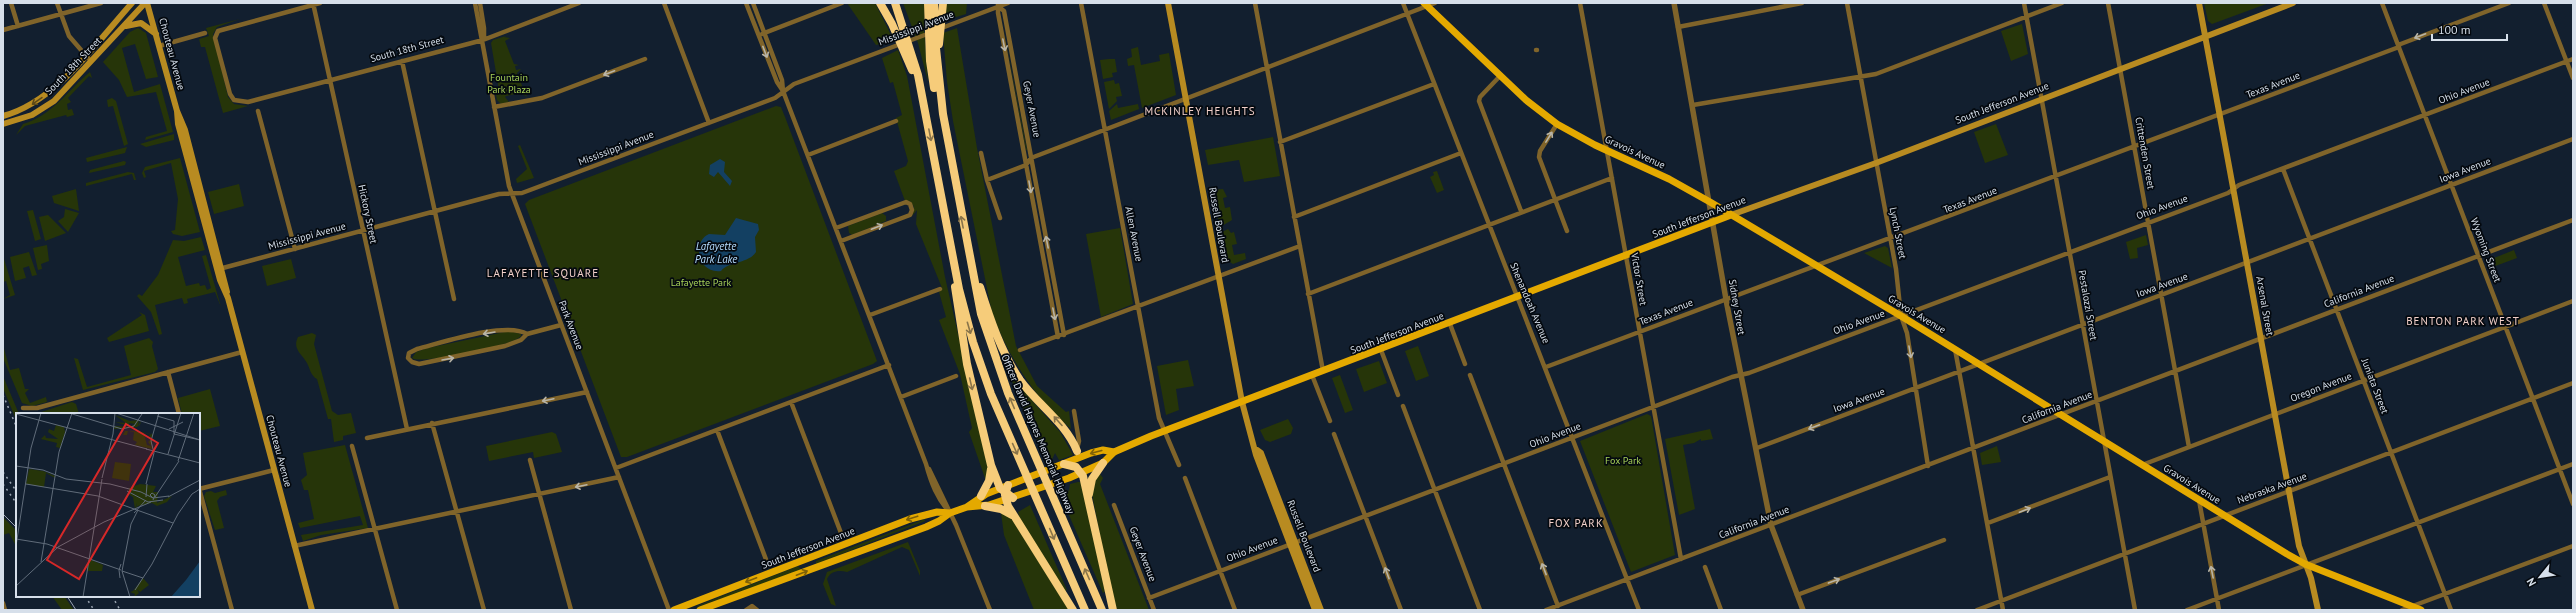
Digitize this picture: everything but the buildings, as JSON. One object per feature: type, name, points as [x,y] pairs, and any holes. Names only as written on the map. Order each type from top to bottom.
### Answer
[{"type":"highway","points":[[880,3],[902,44],[922,97]]},
{"type":"highway","points":[[895,3],[912,54],[966,317],[982,369],[1036,499],[1085,610]]},
{"type":"highway","points":[[928,3],[930,61],[947,141]]},
{"type":"highway","points":[[934,3],[937,71]]},
{"type":"highway","points":[[937,71],[943,3]]},
{"type":"highway","name":"Officer David Haynes Memorial Highway","points":[[937,71],[947,141],[981,314],[998,367],[1038,464],[1102,610]]},
{"type":"highway","points":[[970,261],[995,332],[1014,370],[1033,396],[1065,430],[1078,454]]},
{"type":"highway","points":[[954,262],[955,295],[961,334],[991,465],[1015,517],[1073,610]]},
{"type":"highway","points":[[1088,498],[1092,479],[1103,463]]},
{"type":"highway","points":[[1064,464],[1080,470],[1088,498],[1113,610]]},
{"type":"highway","points":[[981,496],[989,481],[991,465]]},
{"type":"highway","points":[[1006,495],[1008,485]]},
{"type":"highway","points":[[985,506],[1004,510],[1015,517]]},
{"type":"main road","name":"South 18th Street","points":[[3,116],[24,109],[41,99],[85,55],[132,3]]},
{"type":"main road","name":"South 18th Street","points":[[3,124],[32,115],[45,108],[64,92],[146,3]]},
{"type":"main road","name":"Chouteau Avenue","points":[[146,3],[156,34],[177,111],[180,131],[228,298],[312,610]]},
{"type":"main road","name":"Russell Boulevard","points":[[1168,3],[1242,402],[1256,450],[1256,455],[1321,610]]},
{"type":"main road","name":"Arsenal Street","points":[[2199,3],[2300,549],[2311,578],[2318,610]]},
{"type":"main road","name":"South Jefferson Avenue","points":[[700,610],[911,532],[939,521],[950,513],[967,507],[985,506],[1006,495],[1069,478],[1080,470],[1103,463],[1114,452],[1165,431],[1450,324],[1517,296],[1731,215],[1876,163],[2041,98],[2292,3]]},
{"type":"main road","name":"Gravois Avenue","points":[[1426,4],[1526,100],[1557,124],[1607,150],[1669,179],[1710,202],[1901,316],[2305,564],[2421,610]]},
{"type":"main road","points":[[124,26],[141,23],[156,34]]},
{"type":"main road","name":"South Jefferson Avenue","points":[[1008,485],[1064,464],[1078,454],[1103,450],[1114,452]]},
{"type":"main road","points":[[1078,454],[1080,470]]},
{"type":"main road","name":"South Jefferson Avenue","points":[[967,507],[981,496],[1006,495]]},
{"type":"main road","name":"South Jefferson Avenue","points":[[674,610],[910,519],[937,512],[950,513]]},
{"type":"main road","name":"Russell Boulevard","points":[[1293,544],[1315,610]]},
{"type":"street","points":[[11,3],[18,26]]},
{"type":"street","points":[[57,3],[68,36],[92,61]]},
{"type":"street","points":[[3,30],[101,3]]},
{"type":"street","points":[[313,4],[320,3]]},
{"type":"street","name":"Park Avenue","points":[[476,3],[511,194],[669,610]]},
{"type":"street","name":"Park Avenue","points":[[480,3],[484,28],[483,40]]},
{"type":"street","name":"South 18th Street","points":[[313,4],[222,29],[216,33],[215,38],[230,94],[237,102],[248,102],[483,40],[579,3]]},
{"type":"street","points":[[664,3],[709,123]]},
{"type":"street","points":[[746,3],[776,82],[783,92],[870,315],[934,489],[940,502],[950,513],[990,610]]},
{"type":"street","points":[[753,3],[782,80],[783,92]]},
{"type":"street","points":[[759,36],[842,3]]},
{"type":"street","name":"Mississippi Avenue","points":[[220,269],[499,194],[522,193],[775,98],[794,84],[999,5],[1008,3]]},
{"type":"street","name":"Allen Avenue","points":[[1081,3],[1159,418],[1179,465]]},
{"type":"street","points":[[1255,3],[1323,371]]},
{"type":"street","name":"Shenandoah Avenue","points":[[1403,3],[1488,224],[1546,367],[1639,610]]},
{"type":"street","points":[[987,180],[1026,165],[1031,158],[1105,128],[1407,14],[1426,4],[1435,3]]},
{"type":"street","name":"Victor Street","points":[[1580,3],[1681,559]]},
{"type":"street","name":"Sidney Street","points":[[1674,3],[1726,300],[1740,375],[1757,448],[1771,525],[1803,610]]},
{"type":"street","points":[[1678,27],[1802,3]]},
{"type":"street","name":"Pestalozzi Street","points":[[2024,3],[2135,610]]},
{"type":"street","points":[[1693,105],[1876,74],[2062,3]]},
{"type":"street","name":"Crittenden Street","points":[[2108,3],[2189,447]]},
{"type":"street","name":"Wyoming Street","points":[[2382,3],[2573,504]]},
{"type":"street","name":"Texas Avenue","points":[[1546,367],[2220,115],[2509,3]]},
{"type":"street","points":[[2544,3],[2573,78]]},
{"type":"street","name":"Hickory Street","points":[[313,4],[407,429]]},
{"type":"street","name":"Lynch Street","points":[[1849,4],[1860,77],[1901,298],[1901,316],[1907,333],[1928,466]]},
{"type":"street","name":"Geyer Avenue","points":[[999,5],[1004,11],[1064,335]]},
{"type":"street","name":"Geyer Avenue","points":[[999,5],[998,13],[1058,338]]},
{"type":"street","points":[[159,46],[205,33]]},
{"type":"street","points":[[494,107],[542,98],[645,59]]},
{"type":"street","name":"Ohio Avenue","points":[[1149,598],[1653,407],[1901,316],[2283,169],[2573,60]]},
{"type":"street","points":[[402,61],[454,299]]},
{"type":"street","points":[[1500,76],[1479,99],[1521,211]]},
{"type":"street","points":[[1280,142],[1434,84]]},
{"type":"street","points":[[258,111],[295,249]]},
{"type":"street","points":[[808,156],[896,121]]},
{"type":"street","points":[[1557,124],[1540,151],[1539,158],[1567,231]]},
{"type":"street","name":"Iowa Avenue","points":[[1757,448],[2573,139]]},
{"type":"street","points":[[981,153],[987,180],[1000,218]]},
{"type":"street","points":[[1294,217],[1461,154]]},
{"type":"street","name":"Juniata Street","points":[[2283,169],[2390,452],[2419,522],[2451,610]]},
{"type":"street","points":[[1308,294],[1555,198],[1612,178]]},
{"type":"street","points":[[836,228],[906,202],[910,204],[912,210],[910,215],[841,241]]},
{"type":"street","points":[[1036,218],[1042,217]]},
{"type":"street","name":"California Avenue","points":[[1546,610],[2573,220]]},
{"type":"street","points":[[1020,350],[1058,338],[1300,246]]},
{"type":"street","points":[[1045,266],[1051,265]]},
{"type":"street","points":[[870,315],[940,289]]},
{"type":"street","name":"Oregon Avenue","points":[[2142,465],[2573,302]]},
{"type":"street","points":[[1450,324],[1465,364]]},
{"type":"street","points":[[527,334],[511,329],[477,335],[417,349],[409,353],[408,358],[412,362],[419,364],[461,356],[514,343],[527,334],[561,325]]},
{"type":"street","points":[[1381,350],[1398,395]]},
{"type":"street","points":[[1955,350],[2003,610]]},
{"type":"street","points":[[23,408],[37,408],[242,352]]},
{"type":"street","points":[[616,468],[889,366]]},
{"type":"street","points":[[168,372],[179,413]]},
{"type":"street","points":[[1312,375],[1330,421]]},
{"type":"street","points":[[1470,375],[1558,606]]},
{"type":"street","points":[[901,397],[956,376]]},
{"type":"street","name":"Nebraska Avenue","points":[[1977,610],[2223,515],[2573,383]]},
{"type":"street","points":[[367,438],[432,423],[587,392]]},
{"type":"street","points":[[791,402],[841,533]]},
{"type":"street","points":[[1402,406],[1480,610]]},
{"type":"street","points":[[1074,410],[1079,441],[1078,454]]},
{"type":"street","points":[[432,423],[484,610]]},
{"type":"street","points":[[717,430],[767,562]]},
{"type":"street","points":[[1334,434],[1401,610]]},
{"type":"street","points":[[352,446],[397,610]]},
{"type":"street","points":[[530,460],[571,610]]},
{"type":"street","points":[[2187,610],[2305,564],[2573,464]]},
{"type":"street","points":[[200,489],[274,470]]},
{"type":"street","points":[[294,546],[619,477]]},
{"type":"street","points":[[1988,523],[2110,477]]},
{"type":"street","points":[[1185,478],[1235,610]]},
{"type":"street","points":[[200,493],[232,610]]},
{"type":"street","points":[[2199,500],[2219,610]]},
{"type":"street","name":"Geyer Avenue","points":[[1114,505],[1154,610]]},
{"type":"street","points":[[1797,595],[1944,540]]},
{"type":"street","points":[[2402,610],[2573,546]]},
{"type":"street","points":[[1705,567],[1721,610]]},
{"type":"street","points":[[3,603],[5,610]]},
{"type":"street","points":[[746,610],[752,606],[758,610]]},
{"type":"green space","points":[[847,3],[875,3],[894,41],[876,45]]},
{"type":"green space","points":[[903,3],[925,3],[924,29],[928,82],[918,43]]},
{"type":"green space","points":[[946,3],[967,3],[966,14],[953,18],[944,17]]},
{"type":"green space","points":[[2204,3],[2269,3],[2212,24],[2208,21]]},
{"type":"green space","points":[[1001,15],[1027,150],[1026,150]]},
{"type":"green space","points":[[240,19],[217,27],[213,34],[228,97],[234,104],[248,106],[223,113],[205,47],[201,47],[199,39],[209,36],[206,28]]},
{"type":"green space","points":[[2022,24],[2028,54],[2011,61],[2001,31]]},
{"type":"green space","points":[[138,28],[146,33],[158,77],[146,79],[135,44],[122,48],[134,92],[160,84],[173,132],[145,140],[146,137],[167,131],[156,92],[127,97],[119,80],[103,62],[130,32]]},
{"type":"green space","points":[[957,28],[977,148],[1016,346],[1037,386],[1066,412],[1069,411],[1071,429],[1045,404],[1024,376],[1006,346],[992,313],[953,121],[947,82],[943,33]]},
{"type":"green space","name":"Fountain Park Plaza","points":[[509,35],[504,37],[510,38],[505,41],[514,64],[519,65],[515,66],[516,70],[521,69],[517,73],[525,93],[531,93],[526,94],[527,97],[521,93],[506,96],[505,97],[509,102],[501,104],[497,100],[495,90],[499,90],[491,43],[493,40]]},
{"type":"green space","points":[[1138,47],[1141,65],[1160,61],[1159,55],[1169,53],[1176,95],[1142,108],[1134,65],[1128,66],[1127,59],[1132,57],[1131,49]]},
{"type":"green space","points":[[898,50],[907,76],[945,277],[988,465],[986,481],[969,432],[972,428],[960,374],[939,320],[946,317],[939,292],[942,288],[916,224],[917,210],[912,216],[914,207],[910,201],[905,201],[894,171],[906,166],[908,161],[896,118],[902,115],[893,82],[890,83],[882,58]]},
{"type":"green space","points":[[1115,59],[1117,72],[1112,73],[1113,77],[1103,79],[1100,60]]},
{"type":"green space","points":[[90,72],[92,78],[89,76],[68,98],[71,102],[67,104],[68,110],[72,109],[74,115],[67,117],[66,115],[25,126],[16,135],[23,124],[34,120],[51,109]]},
{"type":"green space","points":[[1114,80],[1115,84],[1119,83],[1122,96],[1116,97],[1117,101],[1109,109],[1104,82]]},
{"type":"green space","points":[[112,98],[116,101],[128,144],[124,146],[113,106],[108,107],[107,100]]},
{"type":"green space","points":[[1117,104],[1118,108],[1138,104],[1139,109],[1111,120],[1109,111]]},
{"type":"green space","name":"Lafayette Park","points":[[776,106],[781,107],[785,117],[877,361],[873,364],[627,457],[621,457],[525,204],[529,200]]},
{"type":"green space","points":[[1996,124],[2008,155],[1985,163],[1974,132]]},
{"type":"green space","points":[[174,134],[174,140],[146,147],[140,144]]},
{"type":"green space","points":[[1273,137],[1280,176],[1244,182],[1239,160],[1208,165],[1205,150]]},
{"type":"green space","points":[[520,145],[534,178],[517,183],[516,179],[527,169],[518,146]]},
{"type":"green space","points":[[127,147],[125,153],[87,162],[86,158]]},
{"type":"green space","points":[[180,158],[200,232],[182,236],[173,234],[171,231],[175,230],[178,199],[171,163],[144,171],[146,177],[144,178],[142,173],[145,167]]},
{"type":"green space","points":[[124,161],[126,162],[125,165],[89,173],[90,170]]},
{"type":"green space","points":[[1437,171],[1444,190],[1437,193],[1430,177],[1434,175],[1433,172]]},
{"type":"green space","points":[[128,172],[134,173],[136,180],[134,180],[132,174],[86,186],[86,183]]},
{"type":"green space","points":[[239,184],[244,206],[214,214],[208,192]]},
{"type":"green space","points":[[76,189],[79,211],[54,203],[52,196]]},
{"type":"green space","points":[[1223,189],[1227,197],[1223,198],[1225,208],[1230,207],[1232,220],[1222,226],[1219,223],[1212,190]]},
{"type":"green space","points":[[65,209],[79,213],[68,232],[58,221],[64,217]]},
{"type":"green space","points":[[33,210],[41,239],[35,241],[27,211]]},
{"type":"green space","points":[[882,213],[886,216],[886,221],[852,235],[849,233],[848,226]]},
{"type":"green space","points":[[48,215],[66,233],[45,241],[39,217]]},
{"type":"green space","points":[[1120,228],[1133,304],[1101,317],[1086,234]]},
{"type":"green space","points":[[1228,229],[1231,233],[1234,232],[1237,244],[1232,245],[1234,255],[1245,253],[1246,259],[1233,264],[1225,259],[1220,233]]},
{"type":"green space","points":[[2146,235],[2148,245],[2137,248],[2138,258],[2130,259],[2126,242]]},
{"type":"green space","points":[[201,237],[205,250],[178,257],[186,286],[199,283],[200,286],[205,285],[207,290],[211,288],[202,256],[206,255],[221,307],[215,292],[187,299],[188,303],[184,304],[182,298],[155,305],[162,334],[159,335],[151,312],[137,296],[139,294],[142,296],[158,275],[173,240],[184,241]]},
{"type":"green space","points":[[47,245],[49,261],[41,264],[42,269],[38,270],[33,248]]},
{"type":"green space","points":[[1885,246],[1888,248],[1892,268],[1864,253]]},
{"type":"green space","points":[[2514,250],[2517,258],[2490,268],[2489,260]]},
{"type":"green space","points":[[29,252],[37,275],[32,276],[29,266],[23,268],[26,278],[15,281],[10,257]]},
{"type":"green space","points":[[4,259],[15,295],[3,299],[10,295],[6,281],[3,282]]},
{"type":"green space","points":[[291,259],[296,278],[267,286],[262,266]]},
{"type":"green space","points":[[139,312],[145,315],[149,331],[109,342],[107,338],[142,315]]},
{"type":"green space","points":[[509,331],[521,334],[521,336],[502,345],[448,357],[431,359],[412,358],[416,352],[428,348]]},
{"type":"green space","points":[[312,333],[316,335],[314,344],[332,411],[338,415],[351,413],[356,433],[343,436],[343,440],[334,442],[331,419],[328,419],[317,379],[312,374],[296,345],[298,337]]},
{"type":"green space","points":[[149,338],[153,342],[152,346],[158,369],[155,372],[83,390],[74,358],[78,359],[87,387],[131,375],[124,346]]},
{"type":"green space","points":[[3,345],[10,370],[19,368],[25,389],[29,389],[25,393],[30,403],[46,397],[47,402],[32,406],[22,403],[3,358]]},
{"type":"green space","points":[[1418,346],[1429,376],[1416,381],[1405,351]]},
{"type":"green space","points":[[1188,360],[1194,386],[1176,389],[1179,410],[1166,415],[1157,366]]},
{"type":"green space","points":[[1379,361],[1387,383],[1364,392],[1356,369]]},
{"type":"green space","points":[[1009,366],[1027,395],[1060,432],[1073,455],[1059,460],[1055,453],[1051,462],[1047,464],[1006,367]]},
{"type":"green space","points":[[1340,375],[1353,410],[1345,413],[1332,378]]},
{"type":"green space","points":[[3,376],[19,413],[16,413],[16,420],[3,388]]},
{"type":"green space","points":[[210,389],[220,426],[200,431],[200,413],[182,413],[178,398]]},
{"type":"green space","points":[[72,402],[76,404],[79,413],[38,413]]},
{"type":"green space","name":"Fox Park","points":[[1647,414],[1651,416],[1675,555],[1631,572],[1580,441]]},
{"type":"green space","points":[[1288,419],[1293,428],[1291,434],[1270,442],[1265,440],[1260,430]]},
{"type":"green space","points":[[1710,429],[1713,439],[1701,441],[1701,439],[1694,443],[1683,445],[1695,509],[1679,515],[1665,439]]},
{"type":"green space","points":[[552,432],[556,434],[562,452],[534,458],[533,452],[489,461],[486,446]]},
{"type":"green space","points":[[345,445],[368,528],[321,535],[303,541],[301,535],[363,525],[360,516],[300,528],[298,523],[314,519],[308,490],[304,490],[301,480],[307,475],[303,453]]},
{"type":"green space","points":[[1997,446],[2001,462],[1982,465],[1980,453]]},
{"type":"green space","points":[[1100,474],[1103,478],[1100,484],[1149,610],[1117,610],[1109,581],[1092,494],[1095,481]]},
{"type":"green space","points":[[1082,482],[1105,592],[1103,593],[1058,490],[1062,488],[1069,491],[1070,484]]},
{"type":"green space","points":[[226,490],[227,495],[220,497],[217,501],[224,528],[215,530],[204,496],[206,492],[211,491],[215,493]]},
{"type":"green space","points":[[1030,505],[1067,590],[1065,591],[1021,523],[1018,512]]},
{"type":"green space","points":[[1001,513],[1010,516],[1070,610],[1034,610],[1004,535]]},
{"type":"green space","points":[[3,517],[16,530],[16,546],[9,533],[3,535]]},
{"type":"green space","points":[[925,519],[925,521],[816,564],[816,561]]},
{"type":"green space","points":[[908,542],[920,571],[920,576],[909,550],[902,547],[847,572],[833,572],[827,579],[836,606],[831,604],[823,584],[827,572]]},
{"type":"green space","points":[[798,566],[801,570],[697,607],[697,606]]},
{"type":"green space","points":[[53,597],[65,597],[74,610],[62,610]]},
{"type":"water","points":[[720,159],[725,162],[724,172],[732,181],[730,186],[718,172],[714,177],[709,174],[710,165]]},
{"type":"water","name":"Lafayette Park Lake","points":[[736,218],[758,224],[759,230],[755,237],[756,252],[753,256],[744,261],[724,268],[721,271],[713,271],[702,262],[699,250],[700,243],[709,234],[725,235]]},
{"type":"tram line","points":[[3,514],[16,527]]},
{"type":"tram line","points":[[68,597],[76,610]]},
{"type":"railway","points":[[3,395],[16,426]]},
{"type":"railway","points":[[3,472],[16,491]]},
{"type":"railway","points":[[3,484],[16,503]]},
{"type":"railway","points":[[86,597],[94,610]]},
{"type":"railway","points":[[113,597],[120,610]]},
{"type":"district","name":"MCKINLEY HEIGHTS","points":[[1200,111]]},
{"type":"district","name":"LAFAYETTE SQUARE","points":[[543,273]]},
{"type":"district","name":"BENTON PARK WEST","points":[[2463,321]]},
{"type":"district","name":"FOX PARK","points":[[1576,523]]}]
